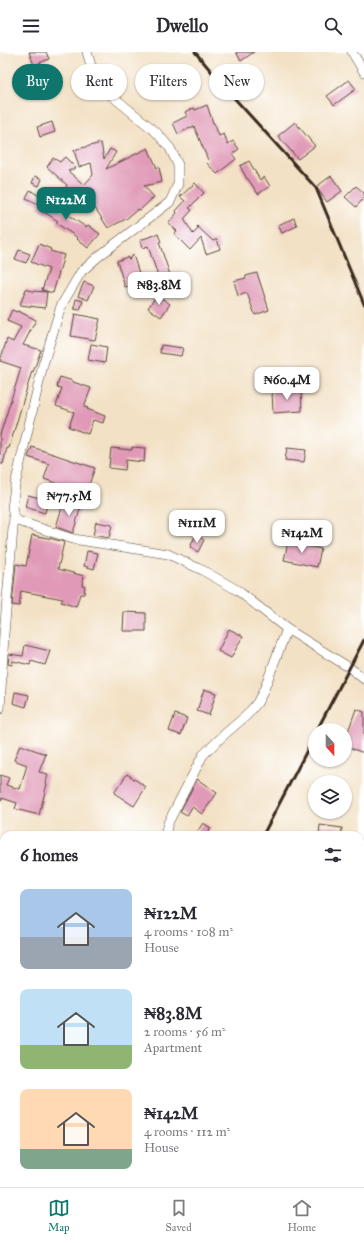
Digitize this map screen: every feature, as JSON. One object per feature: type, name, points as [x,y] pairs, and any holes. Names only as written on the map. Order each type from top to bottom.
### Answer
[{"type":"street","points":[[0,709],[4,634],[14,517],[12,508],[15,485],[43,365],[61,306],[81,272],[99,256],[170,202],[178,184],[178,165],[170,148],[156,132],[106,91],[92,69],[86,52]]},
{"type":"street","points":[[352,52],[364,72]]},
{"type":"street","points":[[14,517],[18,521],[73,539],[168,554],[202,570],[237,590],[287,629],[350,668],[364,679]]},
{"type":"street","points":[[166,831],[168,823],[203,755],[247,715],[257,703],[263,692],[287,629]]},
{"type":"building","points":[[29,52],[46,52],[49,59],[34,64]]},
{"type":"building","points":[[236,52],[254,52],[241,61]]},
{"type":"building","points":[[349,80],[356,89],[334,105],[327,96]]},
{"type":"building","points":[[207,105],[219,136],[224,134],[228,144],[233,141],[239,149],[232,154],[236,159],[217,174],[206,162],[208,160],[194,126],[178,134],[173,123],[187,116],[185,112]]},
{"type":"building","points":[[52,122],[55,132],[40,137],[37,127]]},
{"type":"building","points":[[295,122],[315,146],[298,159],[278,136]]},
{"type":"building","points":[[101,143],[104,159],[110,149],[116,152],[106,169],[148,148],[157,168],[159,167],[162,182],[144,186],[154,197],[140,210],[138,209],[126,219],[108,228],[88,197],[81,206],[63,193],[67,185],[47,167],[53,158],[60,162],[65,157],[76,168],[68,171],[84,185],[93,175],[91,163],[79,167],[74,150]]},
{"type":"building","points":[[249,161],[260,180],[264,177],[270,186],[258,194],[240,166]]},
{"type":"building","points":[[35,176],[42,179],[39,186],[32,183]]},
{"type":"building","points":[[331,176],[342,191],[327,202],[316,187]]},
{"type":"building","points":[[195,183],[204,193],[189,208],[192,210],[184,219],[193,234],[198,229],[197,226],[213,241],[217,239],[220,249],[206,254],[201,238],[190,250],[174,233],[177,231],[168,223],[185,201],[180,197]]},
{"type":"building","points":[[356,186],[364,193],[364,198],[356,207],[345,197]]},
{"type":"building","points":[[30,190],[86,227],[88,225],[100,234],[88,248],[77,239],[78,238],[56,223],[58,221],[38,208],[40,205],[26,198]]},
{"type":"building","points":[[294,218],[297,226],[282,233],[278,225]]},
{"type":"building","points":[[158,234],[161,242],[159,242],[172,281],[161,285],[148,246],[142,248],[140,240]]},
{"type":"building","points":[[39,244],[51,249],[50,251],[64,255],[53,293],[42,290],[49,269],[31,262]]},
{"type":"building","points":[[19,250],[30,254],[26,263],[15,259]]},
{"type":"building","points":[[133,255],[142,282],[125,287],[117,261],[127,257],[129,259]]},
{"type":"building","points":[[257,273],[269,310],[255,315],[247,293],[238,296],[234,281]]},
{"type":"building","points":[[84,282],[94,286],[88,300],[78,296]]},
{"type":"building","points":[[26,289],[47,292],[45,308],[20,305]]},
{"type":"building","points":[[157,295],[170,304],[161,317],[148,308]]},
{"type":"building","points":[[76,299],[83,301],[80,310],[74,309]]},
{"type":"building","points":[[12,310],[18,311],[36,320],[23,345],[41,350],[33,372],[32,371],[9,448],[7,448],[3,464],[0,464],[0,435],[21,368],[0,361],[7,339],[13,342],[21,327],[7,321]]},
{"type":"building","points":[[75,314],[100,319],[95,340],[71,336]]},
{"type":"building","points":[[91,344],[107,347],[105,363],[88,360]]},
{"type":"building","points":[[161,345],[183,348],[181,356],[160,353]]},
{"type":"building","points":[[60,377],[91,388],[84,407],[105,416],[103,423],[93,420],[88,434],[69,427],[74,412],[56,406],[62,388],[57,387]]},
{"type":"building","points":[[301,389],[302,411],[273,413],[272,391]]},
{"type":"building","points":[[32,447],[95,468],[86,493],[44,479],[49,464],[28,457]]},
{"type":"building","points":[[132,447],[145,448],[144,462],[126,460],[125,470],[109,468],[111,448],[132,450]]},
{"type":"building","points":[[287,448],[306,450],[304,462],[285,460]]},
{"type":"building","points":[[28,495],[48,500],[45,513],[25,507]]},
{"type":"building","points":[[64,501],[81,506],[73,533],[56,527]]},
{"type":"building","points":[[96,522],[112,525],[109,538],[93,535]]},
{"type":"building","points":[[32,535],[64,542],[58,569],[84,576],[82,585],[85,586],[84,594],[80,594],[76,607],[61,602],[63,599],[21,591],[19,606],[12,605],[16,564],[26,566]]},
{"type":"building","points":[[196,535],[204,540],[198,552],[190,547]]},
{"type":"building","points":[[288,542],[321,549],[317,567],[284,560]]},
{"type":"building","points":[[87,551],[98,553],[94,569],[84,566]]},
{"type":"building","points":[[124,612],[146,613],[146,631],[123,631]]},
{"type":"building","points":[[229,629],[243,636],[231,658],[218,651]]},
{"type":"building","points":[[25,645],[50,651],[45,665],[31,661],[30,665],[13,661],[12,665],[8,664],[9,654],[23,656]]},
{"type":"building","points":[[204,689],[216,693],[209,715],[197,711]]},
{"type":"building","points":[[15,692],[29,695],[26,707],[13,703]]},
{"type":"building","points":[[356,709],[364,712],[364,753],[352,749],[351,723]]},
{"type":"building","points":[[175,714],[187,718],[181,735],[169,731]]},
{"type":"building","points":[[20,745],[46,754],[39,772],[48,774],[39,815],[15,809],[17,803],[2,798],[2,800],[0,799],[0,775],[9,778],[6,785],[20,789],[27,765],[14,760]]},
{"type":"building","points":[[127,774],[146,787],[134,806],[114,793]]},
{"type":"building","points":[[197,779],[217,793],[202,814],[192,807],[187,816],[180,812]]},
{"type":"building","points":[[203,823],[211,828],[209,831],[198,831]]},
{"type":"building","points":[[320,825],[342,828],[342,831],[319,831]]},
{"type":"railway","points":[[195,52],[226,89],[316,188],[364,304]]},
{"type":"railway","points":[[321,723],[364,640]]},
{"type":"railway","points":[[265,831],[308,748]]}]
